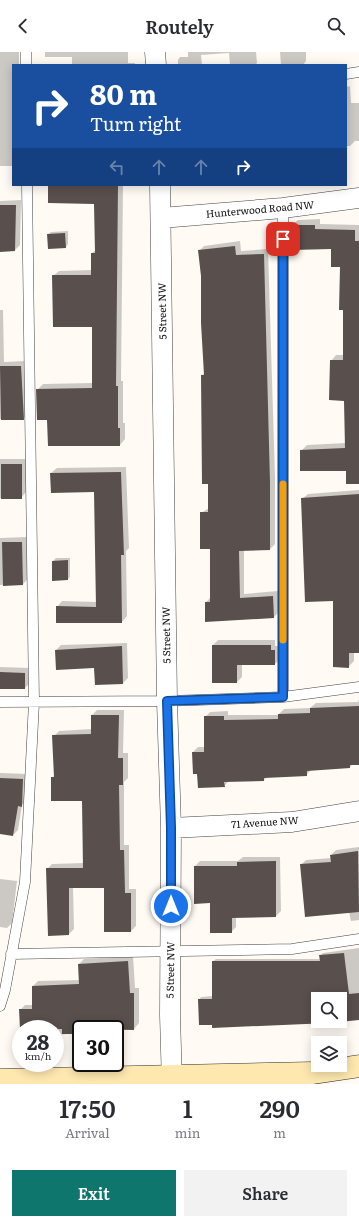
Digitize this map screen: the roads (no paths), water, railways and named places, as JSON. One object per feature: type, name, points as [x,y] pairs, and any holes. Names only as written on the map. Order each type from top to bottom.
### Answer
[{"type":"street","points":[[156,52],[156,64]]},
{"type":"street","name":"5 Street NW","points":[[160,186],[167,701],[171,828],[170,1015],[172,1080]]},
{"type":"street","name":"Hunterwood Road NW","points":[[161,218],[283,208],[359,198]]},
{"type":"street","name":"71 Avenue NW","points":[[171,828],[292,822],[359,811]]},
{"type":"street","points":[[0,1080],[172,1080],[313,1073],[359,1066]]},
{"type":"lane","points":[[26,52],[26,64]]},
{"type":"lane","points":[[347,74],[359,72]]},
{"type":"lane","points":[[0,1006],[25,882],[34,702],[27,186]]},
{"type":"lane","points":[[283,208],[283,697]]},
{"type":"lane","points":[[0,702],[167,701],[283,697],[359,687]]},
{"type":"lane","points":[[11,954],[171,953],[292,949],[359,939]]}]
